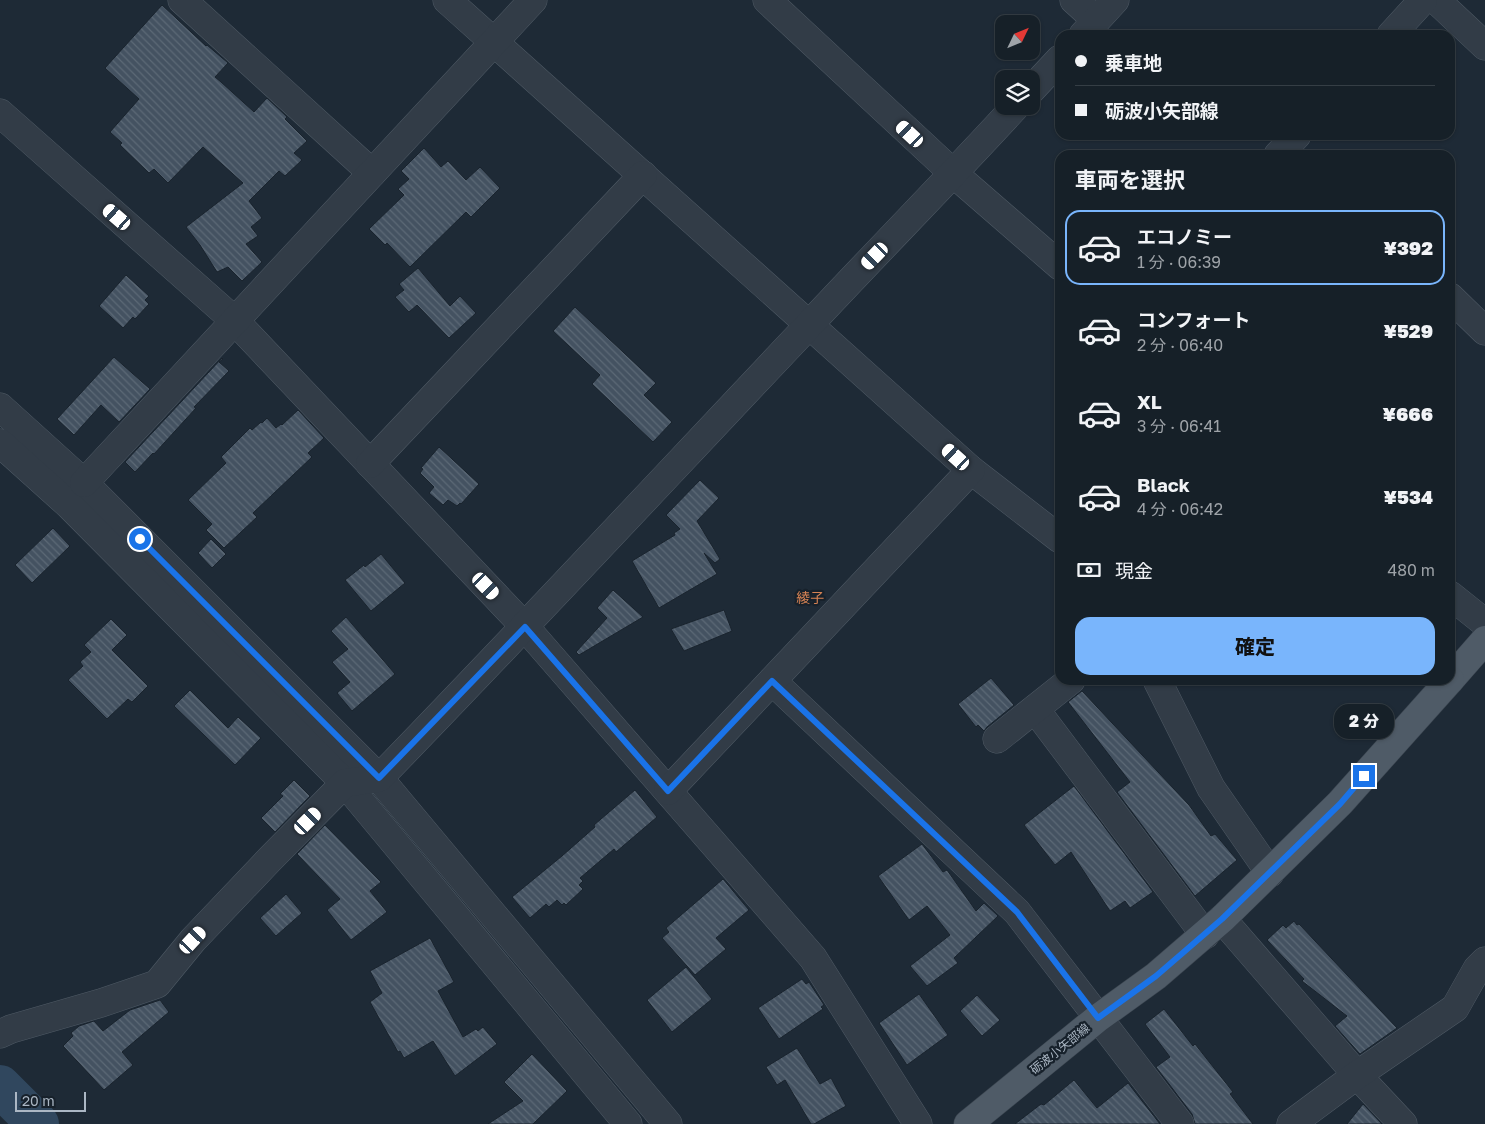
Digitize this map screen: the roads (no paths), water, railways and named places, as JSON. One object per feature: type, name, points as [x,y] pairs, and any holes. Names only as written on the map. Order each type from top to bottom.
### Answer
[{"type":"main road","name":"砺波小矢部線","points":[[1455,674],[1485,640]]},
{"type":"main road","name":"砺波小矢部線","points":[[968,1124],[1098,1018],[1156,976],[1213,927],[1340,804],[1446,685]]},
{"type":"street","points":[[182,0],[372,173]]},
{"type":"street","points":[[447,0],[971,470],[1055,535]]},
{"type":"street","points":[[84,483],[533,0]]},
{"type":"street","points":[[767,0],[954,174],[1055,262]]},
{"type":"street","points":[[1074,0],[1089,28],[1115,0]]},
{"type":"street","points":[[1396,30],[1423,0]]},
{"type":"street","points":[[1436,0],[1485,46]]},
{"type":"street","points":[[1040,80],[1055,64]]},
{"type":"street","points":[[0,113],[235,321],[525,627],[813,958],[918,1124]]},
{"type":"street","points":[[0,1034],[157,984],[193,940],[345,783],[379,778],[525,627],[1008,115]]},
{"type":"street","points":[[370,464],[643,175]]},
{"type":"street","points":[[1455,302],[1485,331]]},
{"type":"street","points":[[0,407],[84,483],[379,778],[668,1124]]},
{"type":"street","points":[[0,443],[69,505],[345,783],[628,1124]]},
{"type":"street","points":[[668,791],[971,470]]},
{"type":"street","points":[[1455,599],[1485,623]]},
{"type":"street","points":[[772,681],[1017,912],[1180,1124]]},
{"type":"street","points":[[997,739],[1065,685]]},
{"type":"street","points":[[1159,685],[1211,788],[1270,873]]},
{"type":"street","points":[[1036,709],[1213,927],[1403,1124]]},
{"type":"street","points":[[1291,1124],[1357,1075],[1455,1008],[1477,969],[1485,961]]},
{"type":"waterway","points":[[0,1086],[38,1124]]},
{"type":"district","name":"綾子","points":[[810,598]]}]
